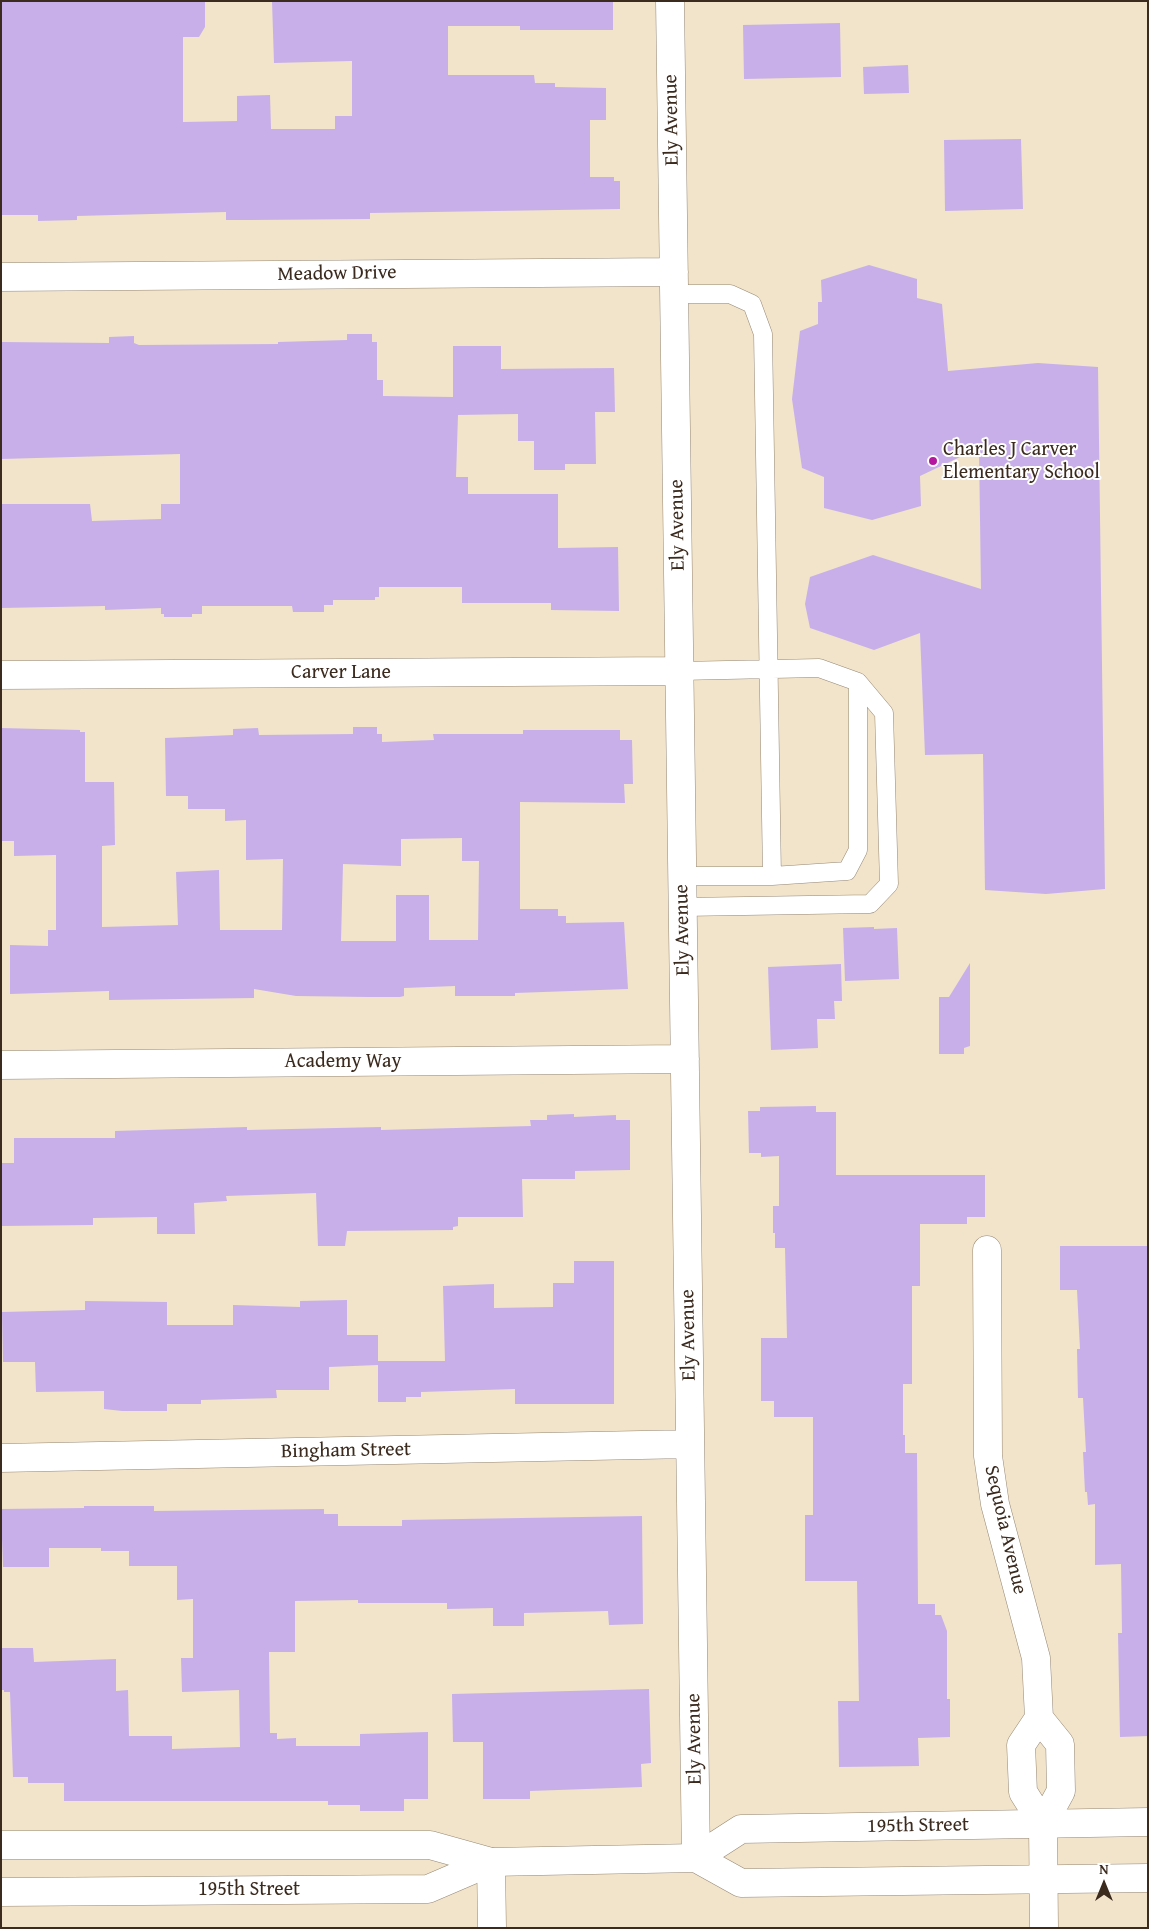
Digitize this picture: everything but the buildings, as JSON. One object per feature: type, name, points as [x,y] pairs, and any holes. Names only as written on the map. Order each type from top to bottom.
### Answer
[{"type":"street","name":"Ely Avenue","points":[[670,1],[696,1858]]},
{"type":"street","name":"Meadow Drive","points":[[1,277],[674,283]]},
{"type":"street","name":"Carver Lane","points":[[1,675],[680,671]]},
{"type":"street","name":"Academy Way","points":[[1,1065],[685,1059]]},
{"type":"street","name":"Sequoia Avenue","points":[[987,1250],[988,1456],[995,1504],[1036,1658],[1039,1718]]},
{"type":"street","name":"Bingham Street","points":[[1,1458],[690,1444]]},
{"type":"street","points":[[1043,1824],[1023,1792],[1021,1745],[1039,1718],[1060,1744],[1062,1791],[1043,1824],[1044,1928]]},
{"type":"street","name":"195th Street","points":[[1,1845],[430,1845],[491,1862],[696,1858],[741,1829],[1148,1822]]},
{"type":"street","points":[[696,1858],[741,1883],[1148,1878]]},
{"type":"street","points":[[491,1862],[492,1928]]},
{"type":"street","name":"195th Street","points":[[1,1892],[428,1889],[491,1862]]},
{"type":"lane","points":[[674,283],[730,294],[752,304],[763,334],[772,876]]},
{"type":"lane","points":[[680,671],[768,667],[819,668],[858,682],[884,713],[889,884],[870,904],[683,907]]},
{"type":"lane","points":[[682,876],[772,876],[846,871],[858,850],[858,682]]},
{"type":"place","name":"Charles J Carver Elementary School","points":[[933,461]]}]
